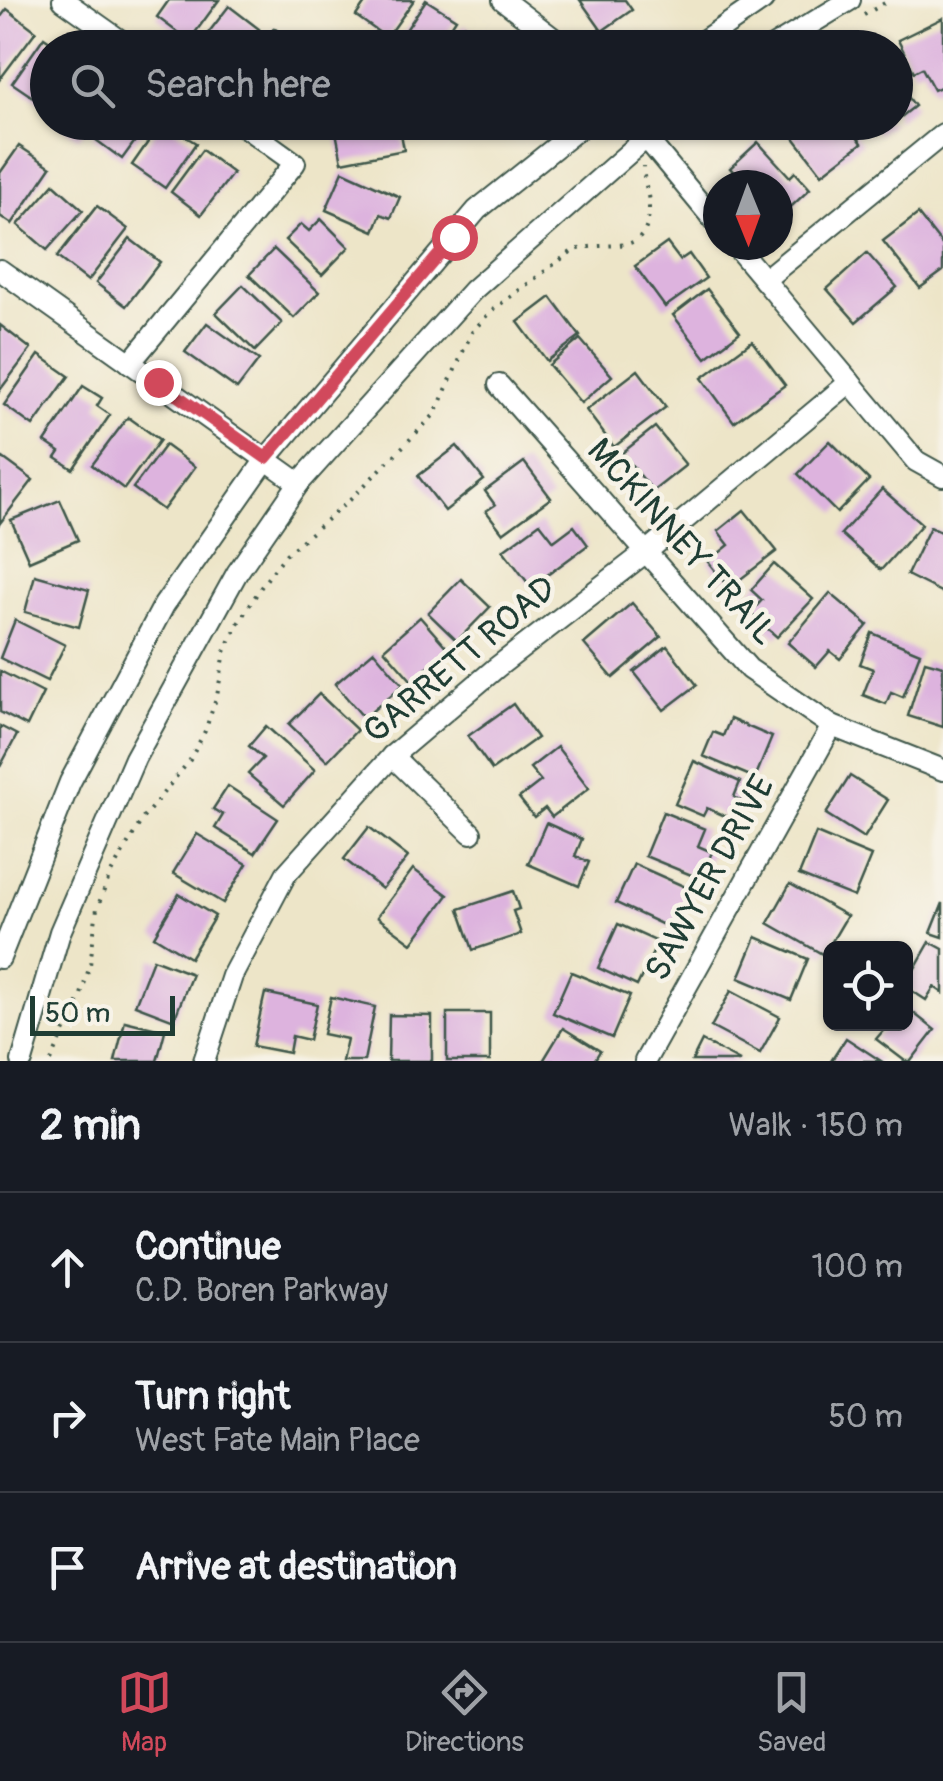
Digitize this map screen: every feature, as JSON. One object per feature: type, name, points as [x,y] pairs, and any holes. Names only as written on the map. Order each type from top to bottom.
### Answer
[{"type":"street","points":[[63,0],[106,30]]},
{"type":"street","points":[[503,0],[542,30]]},
{"type":"street","points":[[720,30],[763,0]]},
{"type":"street","points":[[801,30],[850,0]]},
{"type":"street","points":[[764,280],[943,134]]},
{"type":"street","points":[[130,363],[295,162],[264,140]]},
{"type":"street","points":[[0,958],[70,782],[164,605],[266,458],[477,210],[565,140]]},
{"type":"street","points":[[22,1061],[60,932],[136,758],[237,573],[299,483],[473,290],[629,140]]},
{"type":"street","points":[[647,140],[703,207]]},
{"type":"street","points":[[747,260],[916,461],[943,476]]},
{"type":"street","points":[[0,270],[299,483]]},
{"type":"street","name":"GARRETT ROAD","points":[[204,1061],[232,976],[286,874],[392,756],[850,382]]},
{"type":"street","name":"MCKINNEY TRAIL","points":[[499,384],[749,669],[832,726],[943,770]]},
{"type":"street","name":"SAWYER DRIVE","points":[[645,1061],[832,726]]},
{"type":"street","points":[[392,756],[471,833]]},
{"type":"path","points":[[51,1061],[80,998],[90,965],[98,908],[110,875],[143,818],[190,760],[217,696],[225,652],[263,584],[286,554],[350,500],[426,425],[444,400],[472,332],[491,310],[581,247],[629,244],[643,236],[649,206],[642,167],[676,140]]},
{"type":"building","points":[[169,0],[219,0],[197,30],[174,30],[157,17]]},
{"type":"building","points":[[367,0],[414,0],[393,30],[376,30],[356,16]]},
{"type":"building","points":[[426,0],[456,19],[449,30],[406,30]]},
{"type":"building","points":[[580,0],[625,0],[632,10],[601,30]]},
{"type":"building","points":[[229,6],[259,29],[258,30],[211,30]]},
{"type":"building","points":[[7,9],[35,30],[30,30],[30,39],[0,79],[0,18]]},
{"type":"building","points":[[943,18],[943,86],[934,90],[922,68],[914,72],[913,33]]},
{"type":"building","points":[[30,57],[30,95],[12,83]]},
{"type":"building","points":[[96,140],[136,140],[122,159]]},
{"type":"building","points":[[149,140],[196,143],[165,188],[132,165]]},
{"type":"building","points":[[338,140],[402,140],[404,150],[342,162]]},
{"type":"building","points":[[796,140],[860,140],[862,143],[822,174]]},
{"type":"building","points":[[758,142],[784,170],[732,170]]},
{"type":"building","points":[[19,146],[51,167],[12,224],[0,216],[0,173]]},
{"type":"building","points":[[202,150],[233,173],[201,215],[171,192]]},
{"type":"building","points":[[343,171],[400,197],[391,218],[381,214],[374,231],[326,210]]},
{"type":"building","points":[[795,172],[810,189],[793,205]]},
{"type":"building","points":[[54,184],[83,210],[47,250],[18,225]]},
{"type":"building","points":[[97,206],[128,229],[88,281],[57,257]]},
{"type":"building","points":[[918,214],[943,246],[943,271],[920,288],[883,241]]},
{"type":"building","points":[[321,219],[349,247],[322,275],[285,240],[301,224],[309,231]]},
{"type":"building","points":[[130,239],[160,262],[126,306],[96,283]]},
{"type":"building","points":[[667,243],[680,260],[689,254],[706,278],[665,307],[635,266]]},
{"type":"building","points":[[274,249],[319,292],[294,318],[249,275]]},
{"type":"building","points":[[867,253],[897,287],[856,322],[827,289]]},
{"type":"building","points":[[243,285],[282,323],[255,351],[216,313]]},
{"type":"building","points":[[707,289],[740,332],[706,358],[673,315]]},
{"type":"building","points":[[551,297],[580,336],[547,361],[518,322]]},
{"type":"building","points":[[207,323],[259,360],[237,389],[185,352]]},
{"type":"building","points":[[0,325],[31,349],[0,390]]},
{"type":"building","points":[[580,339],[612,376],[581,403],[549,365]]},
{"type":"building","points":[[752,341],[785,385],[734,422],[702,378]]},
{"type":"building","points":[[39,355],[69,376],[33,426],[4,405]]},
{"type":"building","points":[[638,370],[666,407],[614,447],[586,410]]},
{"type":"building","points":[[83,386],[102,398],[97,406],[110,415],[73,469],[56,458],[60,452],[45,442]]},
{"type":"building","points":[[128,417],[160,440],[124,489],[92,465]]},
{"type":"building","points":[[655,427],[686,465],[653,491],[622,453]]},
{"type":"building","points":[[830,441],[869,480],[837,513],[798,474]]},
{"type":"building","points":[[165,445],[195,467],[163,510],[133,488]]},
{"type":"building","points":[[457,446],[484,480],[445,511],[418,476]]},
{"type":"building","points":[[3,458],[33,480],[0,523],[0,462]]},
{"type":"building","points":[[524,462],[551,498],[503,533],[486,511],[495,505],[485,491]]},
{"type":"building","points":[[882,489],[922,524],[881,570],[841,534]]},
{"type":"building","points":[[60,500],[78,540],[29,561],[11,520]]},
{"type":"building","points":[[744,510],[777,551],[738,581],[732,573],[723,581],[708,562],[729,545],[718,531]]},
{"type":"building","points":[[540,523],[554,541],[574,526],[588,545],[531,587],[503,550]]},
{"type":"building","points":[[930,527],[943,533],[943,593],[907,575]]},
{"type":"building","points":[[774,564],[813,599],[777,637],[750,613],[762,600],[751,590]]},
{"type":"building","points":[[35,575],[89,590],[79,627],[25,612]]},
{"type":"building","points":[[461,579],[490,607],[457,641],[428,613]]},
{"type":"building","points":[[830,593],[868,625],[840,659],[830,651],[816,667],[788,643]]},
{"type":"building","points":[[632,603],[661,637],[613,678],[584,644]]},
{"type":"building","points":[[420,617],[448,649],[412,681],[384,649]]},
{"type":"building","points":[[15,620],[65,645],[47,681],[0,658]]},
{"type":"building","points":[[872,633],[920,653],[903,697],[891,692],[886,704],[863,695],[873,669],[860,664]]},
{"type":"building","points":[[667,646],[697,685],[664,710],[634,672]]},
{"type":"building","points":[[374,651],[403,685],[364,718],[335,684]]},
{"type":"building","points":[[925,661],[943,666],[943,727],[908,716]]},
{"type":"building","points":[[0,671],[43,693],[27,726],[0,712]]},
{"type":"building","points":[[319,694],[357,730],[327,761],[289,724]]},
{"type":"building","points":[[513,704],[537,738],[492,770],[468,736]]},
{"type":"building","points":[[730,719],[772,737],[755,778],[703,756],[713,732],[723,736]]},
{"type":"building","points":[[0,726],[17,735],[0,767]]},
{"type":"building","points":[[266,726],[315,770],[284,805],[248,774],[263,758],[249,746]]},
{"type":"building","points":[[557,747],[589,788],[552,817],[545,808],[534,817],[519,798],[541,781],[530,768]]},
{"type":"building","points":[[694,761],[740,782],[734,797],[740,800],[732,819],[707,808],[703,816],[675,804]]},
{"type":"building","points":[[850,776],[888,800],[864,838],[826,814]]},
{"type":"building","points":[[228,786],[278,819],[255,853],[215,828],[223,815],[213,809]]},
{"type":"building","points":[[663,812],[705,829],[698,846],[712,852],[701,879],[645,856]]},
{"type":"building","points":[[546,823],[582,839],[575,856],[589,862],[579,886],[528,864]]},
{"type":"building","points":[[369,827],[408,857],[382,889],[344,859]]},
{"type":"building","points":[[816,833],[871,856],[854,897],[799,875]]},
{"type":"building","points":[[197,834],[247,864],[223,903],[173,873]]},
{"type":"building","points":[[634,864],[690,889],[672,929],[616,903]]},
{"type":"building","points":[[413,869],[448,895],[412,943],[377,917]]},
{"type":"building","points":[[790,884],[847,916],[832,941],[823,941],[823,954],[768,923]]},
{"type":"building","points":[[513,891],[519,909],[513,911],[521,934],[473,950],[459,909]]},
{"type":"building","points":[[179,894],[215,916],[190,958],[154,936]]},
{"type":"building","points":[[943,903],[943,937],[931,933]]},
{"type":"building","points":[[618,924],[658,942],[637,986],[598,968]]},
{"type":"building","points":[[756,937],[808,959],[791,1000],[739,978]]},
{"type":"building","points":[[930,942],[943,949],[943,993],[934,987],[926,1000],[913,992],[913,972]]},
{"type":"building","points":[[153,959],[192,974],[174,1020],[135,1005]]},
{"type":"building","points":[[571,972],[630,996],[612,1038],[553,1013]]},
{"type":"building","points":[[731,991],[780,1017],[760,1053],[711,1027]]},
{"type":"building","points":[[265,993],[317,1004],[309,1040],[292,1036],[289,1053],[253,1046]]},
{"type":"building","points":[[331,997],[375,1007],[364,1061],[342,1061],[347,1039],[323,1034]]},
{"type":"building","points":[[447,1013],[490,1013],[490,1061],[447,1061]]},
{"type":"building","points":[[913,1013],[935,1030],[911,1061],[905,1061],[876,1039],[883,1031],[913,1031]]},
{"type":"building","points":[[389,1015],[432,1016],[432,1061],[388,1061]]},
{"type":"building","points":[[125,1021],[165,1031],[157,1061],[115,1061]]},
{"type":"building","points":[[563,1028],[600,1051],[594,1061],[543,1061]]},
{"type":"building","points":[[846,1038],[881,1061],[831,1061]]},
{"type":"building","points":[[702,1041],[740,1061],[692,1061]]},
{"type":"route","points":[[158,382],[266,458],[454,237]]}]
